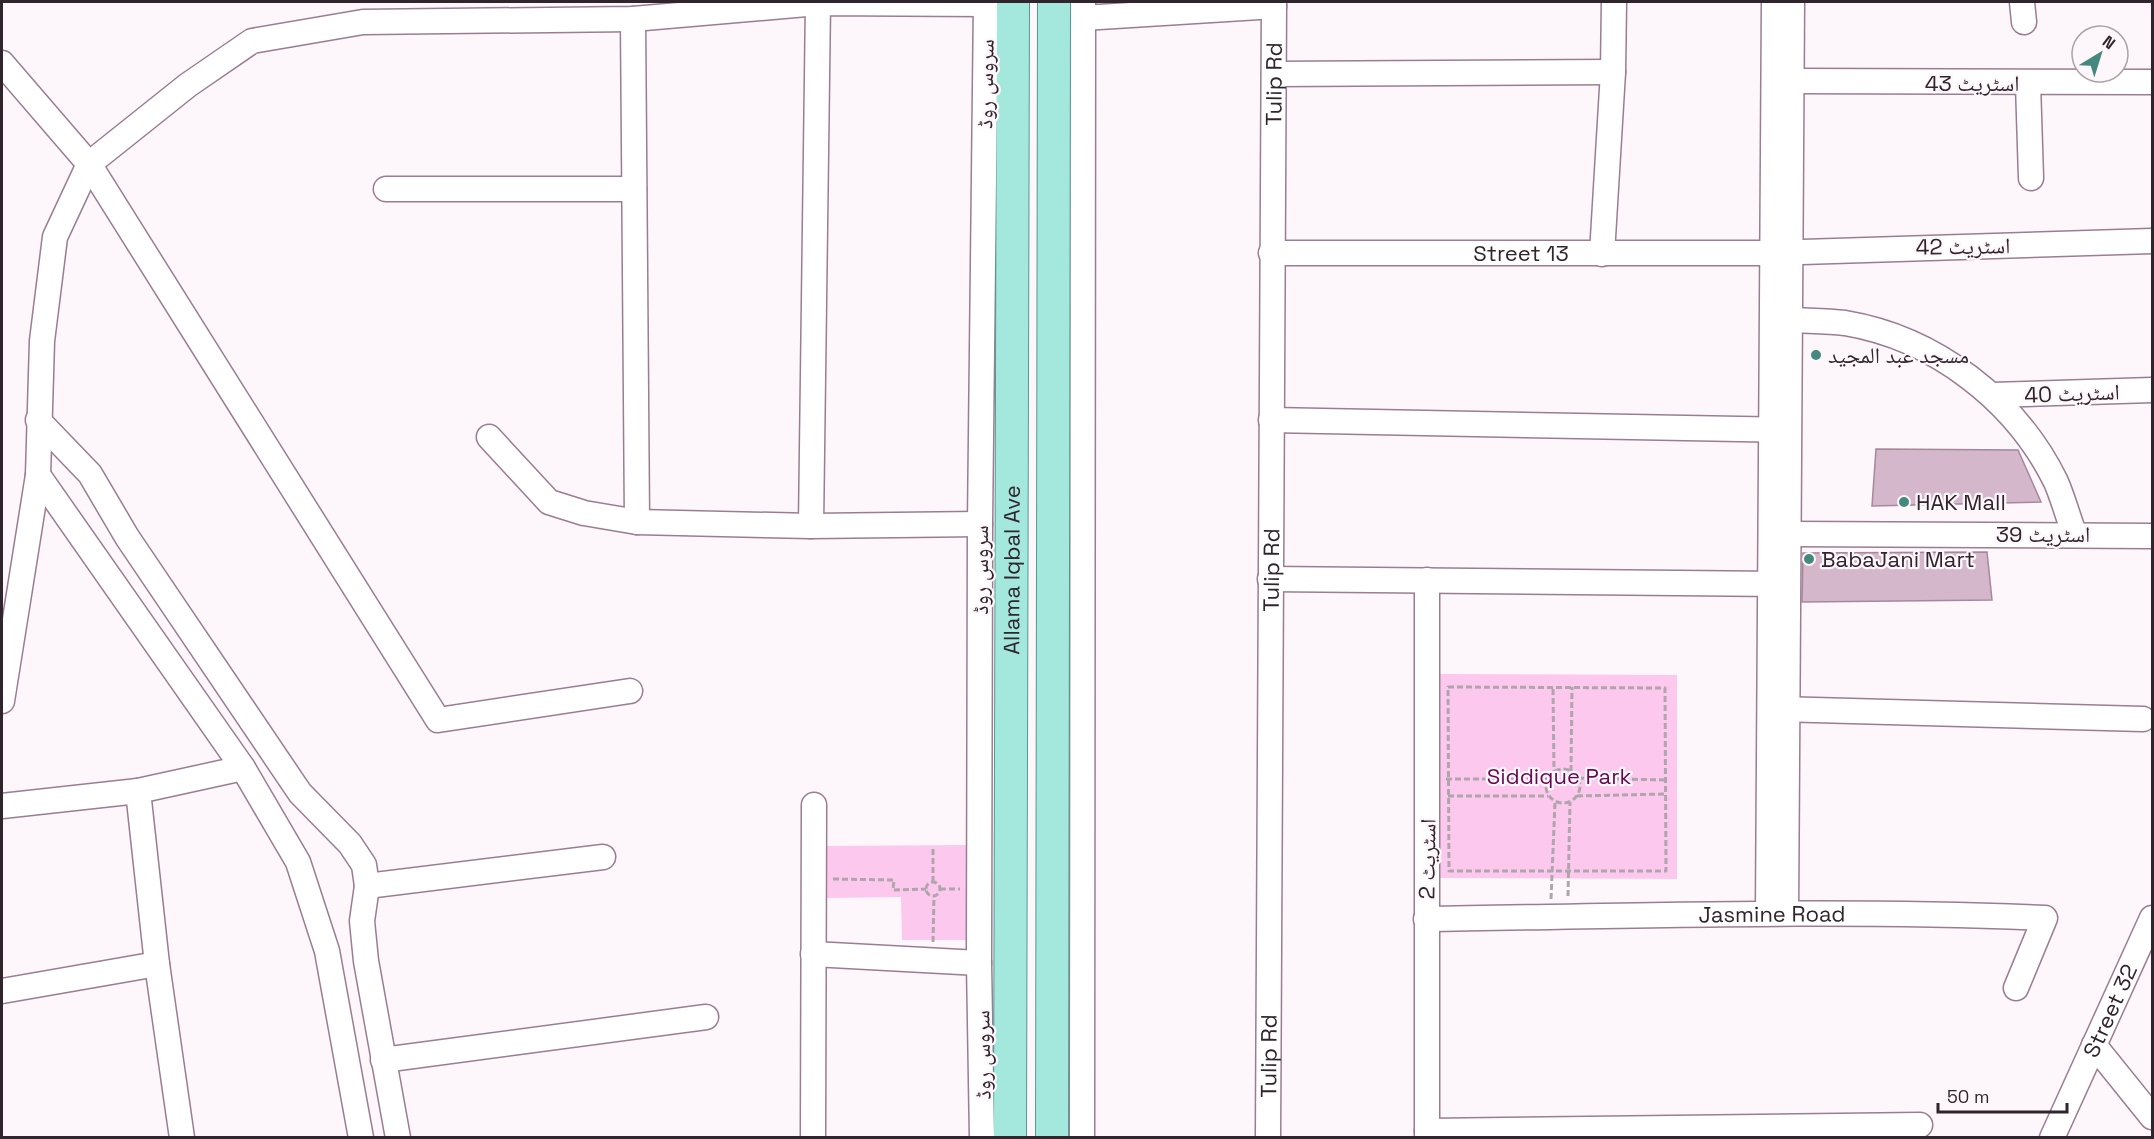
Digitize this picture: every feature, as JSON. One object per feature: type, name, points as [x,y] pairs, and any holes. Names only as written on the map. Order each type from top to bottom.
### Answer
[{"type":"main road","name":"Allama Iqbal Ave","points":[[995,2],[1010,1137]]},
{"type":"main road","name":"Allama Iqbal Ave","points":[[1052,1137],[1053,2]]},
{"type":"street","points":[[812,526],[818,2]]},
{"type":"street","points":[[2,701],[38,475],[42,341],[55,237],[89,164],[188,85],[252,41],[363,22],[633,20],[818,2],[995,2]]},
{"type":"street","name":"سروس روڈ","points":[[982,1137],[979,963],[980,524],[995,2]]},
{"type":"street","points":[[1602,254],[1613,72],[1614,2]]},
{"type":"street","points":[[1774,2],[1783,252],[1791,320],[1781,430],[1790,534],[1781,584]]},
{"type":"street","points":[[1777,913],[1783,252],[1792,81],[1792,2]]},
{"type":"street","points":[[1082,1137],[1083,10],[1274,4]]},
{"type":"street","name":"Tulip Rd","points":[[1268,1137],[1274,4]]},
{"type":"street","points":[[633,20],[637,522]]},
{"type":"street","points":[[1274,74],[1613,72]]},
{"type":"street","points":[[6,75],[89,164],[438,720],[630,691]]},
{"type":"street","name":"اسٹریٹ 43","points":[[1792,81],[2028,84],[2152,82]]},
{"type":"street","points":[[2028,84],[2031,178]]},
{"type":"street","points":[[386,189],[634,189]]},
{"type":"street","name":"اسٹریٹ 42","points":[[1783,252],[2152,241]]},
{"type":"street","name":"Street 13","points":[[1271,254],[1783,252]]},
{"type":"street","points":[[1791,320],[1846,324],[1899,338],[1948,362],[1992,395],[2034,445],[2056,482],[2074,533]]},
{"type":"street","name":"اسٹریٹ 40","points":[[1992,395],[2152,390]]},
{"type":"street","points":[[38,420],[90,474],[127,537],[300,793],[350,844],[364,866],[367,886],[362,921],[398,1137]]},
{"type":"street","points":[[1270,420],[1781,430]]},
{"type":"street","points":[[489,436],[549,502],[584,513],[637,522],[812,526],[980,524]]},
{"type":"street","points":[[38,475],[243,768],[298,862],[327,951],[361,1137]]},
{"type":"street","name":"اسٹریٹ 39","points":[[1790,534],[2074,533],[2152,536]]},
{"type":"street","points":[[1270,579],[1781,584]]},
{"type":"street","name":"اسٹریٹ 2","points":[[1427,1134],[1426,919],[1438,787],[1428,580]]},
{"type":"street","points":[[1780,708],[2143,719]]},
{"type":"street","points":[[2,806],[138,791],[243,768]]},
{"type":"street","points":[[138,791],[157,964],[182,1137]]},
{"type":"street","points":[[813,1137],[814,805]]},
{"type":"street","points":[[367,886],[603,857]]},
{"type":"street","name":"Jasmine Road","points":[[1426,919],[1777,913],[1925,913],[2045,918],[2016,988]]},
{"type":"street","name":"Street 32","points":[[2052,1137],[2152,918]]},
{"type":"street","points":[[813,954],[979,963]]},
{"type":"street","points":[[2,991],[157,964]]},
{"type":"street","points":[[384,1060],[706,1017]]},
{"type":"street","points":[[2094,1045],[2152,1117]]},
{"type":"street","points":[[1427,1134],[1920,1125]]},
{"type":"path","points":[[1448,687],[1665,687],[1666,871],[1449,871],[1438,787],[1448,687]]},
{"type":"path","points":[[1571,771],[1572,687]]},
{"type":"path","points":[[1548,796],[1547,779],[1554,771],[1553,689]]},
{"type":"path","points":[[1438,787],[1548,796],[1555,801],[1570,802],[1577,796],[1580,787],[1578,778],[1571,771],[1554,771]]},
{"type":"path","points":[[1578,778],[1665,780]]},
{"type":"path","points":[[1438,787],[1547,779]]},
{"type":"path","points":[[1577,796],[1665,794]]},
{"type":"path","points":[[1555,801],[1553,871],[1559,917]]},
{"type":"path","points":[[1559,917],[1569,872],[1570,802]]},
{"type":"path","points":[[932,961],[934,896],[940,890],[933,882],[933,846]]},
{"type":"path","points":[[813,878],[894,880],[893,890],[926,889],[933,882]]},
{"type":"path","points":[[926,889],[928,894],[934,896]]},
{"type":"green space","name":"Siddique Park","points":[[1440,674],[1677,675],[1677,879],[1440,878]]},
{"type":"green space","points":[[969,845],[970,940],[902,940],[901,897],[827,898],[826,846]]},
{"type":"building","points":[[1876,449],[2018,450],[2041,502],[1872,506]]},
{"type":"building","points":[[1987,552],[1992,600],[1802,602],[1803,553]]},
{"type":"place","name":"مسجد عبد المجید","points":[[1816,355]]},
{"type":"place","name":"HAK Mall","points":[[1904,502]]},
{"type":"place","name":"BabaJani Mart","points":[[1809,559]]}]
